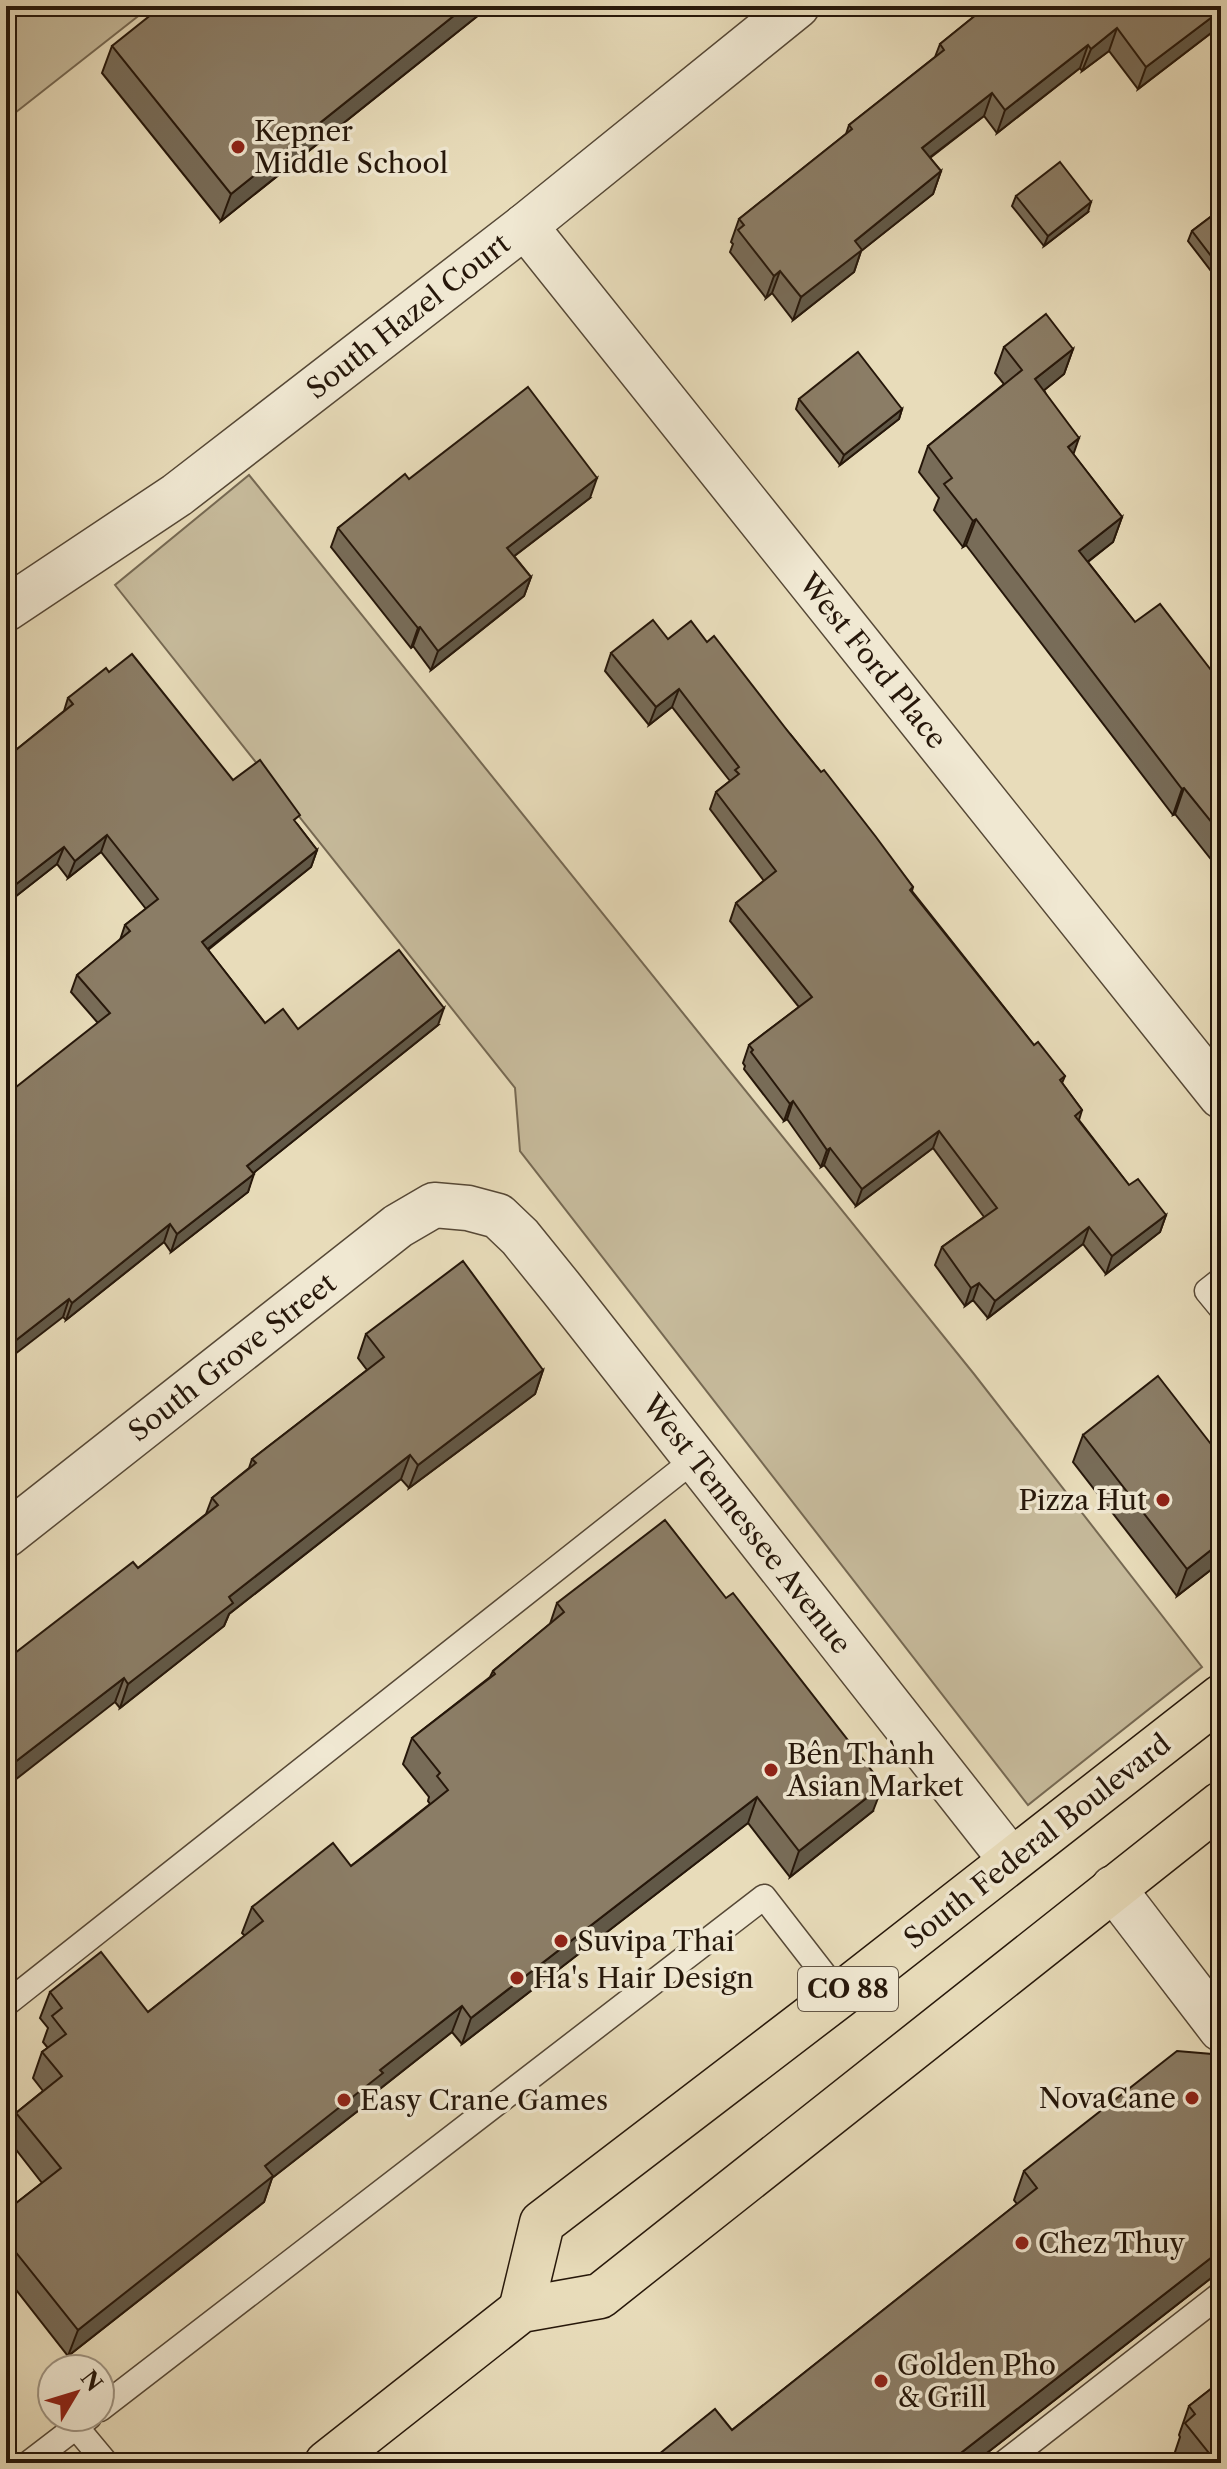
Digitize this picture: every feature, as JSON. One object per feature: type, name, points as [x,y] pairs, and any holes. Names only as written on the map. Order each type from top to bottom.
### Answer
[{"type":"main road","name":"South Federal Boulevard","points":[[521,2310],[542,2223],[1221,1697]]},
{"type":"main road","name":"CO 88","points":[[327,2463],[521,2310],[600,2296],[1221,1804]]},
{"type":"street","name":"South Hazel Court","points":[[6,609],[177,495],[525,226],[797,6]]},
{"type":"street","name":"West Ford Place","points":[[525,226],[1221,1096]]},
{"type":"street","name":"South Grove Street","points":[[6,1535],[398,1226],[434,1205],[468,1208]]},
{"type":"street","name":"West Tennessee Avenue","points":[[468,1208],[498,1216],[520,1237],[1011,1860]]},
{"type":"street","points":[[1113,1888],[1221,2029]]},
{"type":"lane","points":[[1221,1280],[1207,1291],[1221,1308]]},
{"type":"lane","points":[[6,2004],[695,1459]]},
{"type":"lane","points":[[116,2397],[764,1897],[840,1995]]},
{"type":"lane","points":[[1004,2463],[1221,2294]]},
{"type":"lane","points":[[29,2463],[69,2433]]},
{"type":"lane","points":[[89,2433],[106,2463]]},
{"type":"shaded area","points":[[6,6],[151,6],[6,120]]},
{"type":"shaded area","points":[[249,475],[974,1374],[1202,1667],[1028,1805],[520,1151],[515,1088],[115,585]]},
{"type":"building","name":"Kepner Middle School","points":[[162,6],[466,6],[231,194],[112,46]]},
{"type":"building","points":[[987,6],[1215,6],[1220,11],[1146,67],[1117,28],[1091,49],[1088,45],[1005,110],[992,93],[922,148],[941,171],[855,241],[862,250],[801,297],[780,271],[774,276],[738,230],[744,225],[739,219],[852,129],[849,125],[944,50],[940,44]]},
{"type":"building","points":[[1060,162],[1091,202],[1048,236],[1016,196]]},
{"type":"building","points":[[1221,209],[1221,269],[1192,231]]},
{"type":"building","points":[[1046,314],[1073,349],[1035,379],[1079,438],[1068,447],[1122,517],[1079,551],[1135,622],[1160,604],[1221,683],[1221,834],[1182,789],[976,519],[973,521],[944,484],[952,478],[928,446],[1022,370],[1004,347]]},
{"type":"building","points":[[858,352],[902,409],[844,455],[799,399]]},
{"type":"building","points":[[528,387],[597,478],[507,548],[531,577],[438,651],[338,528],[405,474],[409,479]]},
{"type":"building","points":[[653,620],[668,639],[691,621],[707,642],[714,636],[876,837],[913,887],[910,890],[1034,1045],[1038,1042],[1065,1076],[1060,1080],[1082,1110],[1075,1116],[1129,1185],[1138,1179],[1166,1215],[1112,1256],[1089,1227],[995,1301],[979,1283],[971,1288],[942,1247],[997,1208],[939,1131],[862,1189],[830,1148],[827,1150],[793,1101],[790,1104],[751,1052],[753,1050],[749,1045],[812,997],[736,903],[776,871],[716,792],[739,774],[735,770],[739,767],[679,689],[656,707],[611,653]]},
{"type":"building","points":[[132,654],[233,780],[260,760],[300,815],[294,820],[317,850],[202,942],[265,1023],[283,1009],[298,1029],[399,950],[444,1008],[247,1166],[254,1174],[177,1234],[170,1224],[72,1303],[69,1299],[6,1348],[6,1095],[110,1013],[77,975],[130,931],[125,925],[158,899],[107,835],[75,861],[64,847],[6,892],[6,758],[73,704],[68,698],[106,668],[109,672]]},
{"type":"building","points":[[463,1261],[543,1370],[418,1465],[410,1455],[229,1597],[233,1603],[128,1684],[124,1678],[6,1769],[6,1660],[133,1562],[138,1568],[218,1505],[212,1498],[256,1463],[252,1459],[384,1357],[366,1334]]},
{"type":"building","points":[[1158,1376],[1221,1457],[1221,1542],[1187,1569],[1083,1435]]},
{"type":"building","points":[[665,1520],[726,1598],[733,1593],[883,1785],[799,1851],[757,1797],[471,2018],[462,2006],[380,2070],[383,2073],[265,2166],[273,2176],[78,2330],[6,2240],[6,2211],[61,2168],[16,2113],[62,2076],[42,2052],[66,2034],[52,2016],[62,2008],[50,1992],[101,1952],[148,2012],[263,1921],[252,1907],[333,1843],[351,1866],[393,1834],[448,1790],[437,1776],[440,1773],[412,1738],[495,1674],[493,1671],[564,1612],[557,1603]]},
{"type":"building","points":[[1177,2051],[1212,2054],[1221,2067],[1221,2250],[948,2463],[648,2463],[715,2409],[732,2430],[1037,2188],[1024,2171]]},
{"type":"building","points":[[1221,2381],[1221,2463],[1217,2463],[1185,2423],[1195,2414],[1189,2406]]},
{"type":"place","name":"Kepner Middle School","points":[[238,147]]},
{"type":"place","name":"Pizza Hut","points":[[1163,1500]]},
{"type":"place","name":"Bên Thành Asian Market","points":[[771,1770]]},
{"type":"place","name":"Suvipa Thai","points":[[561,1941]]},
{"type":"place","name":"Ha's Hair Design","points":[[517,1978]]},
{"type":"place","name":"NovaCane","points":[[1192,2098]]},
{"type":"place","name":"Easy Crane Games","points":[[344,2100]]},
{"type":"place","name":"Chez Thuy","points":[[1022,2243]]},
{"type":"place","name":"Golden Pho & Grill","points":[[881,2381]]}]
